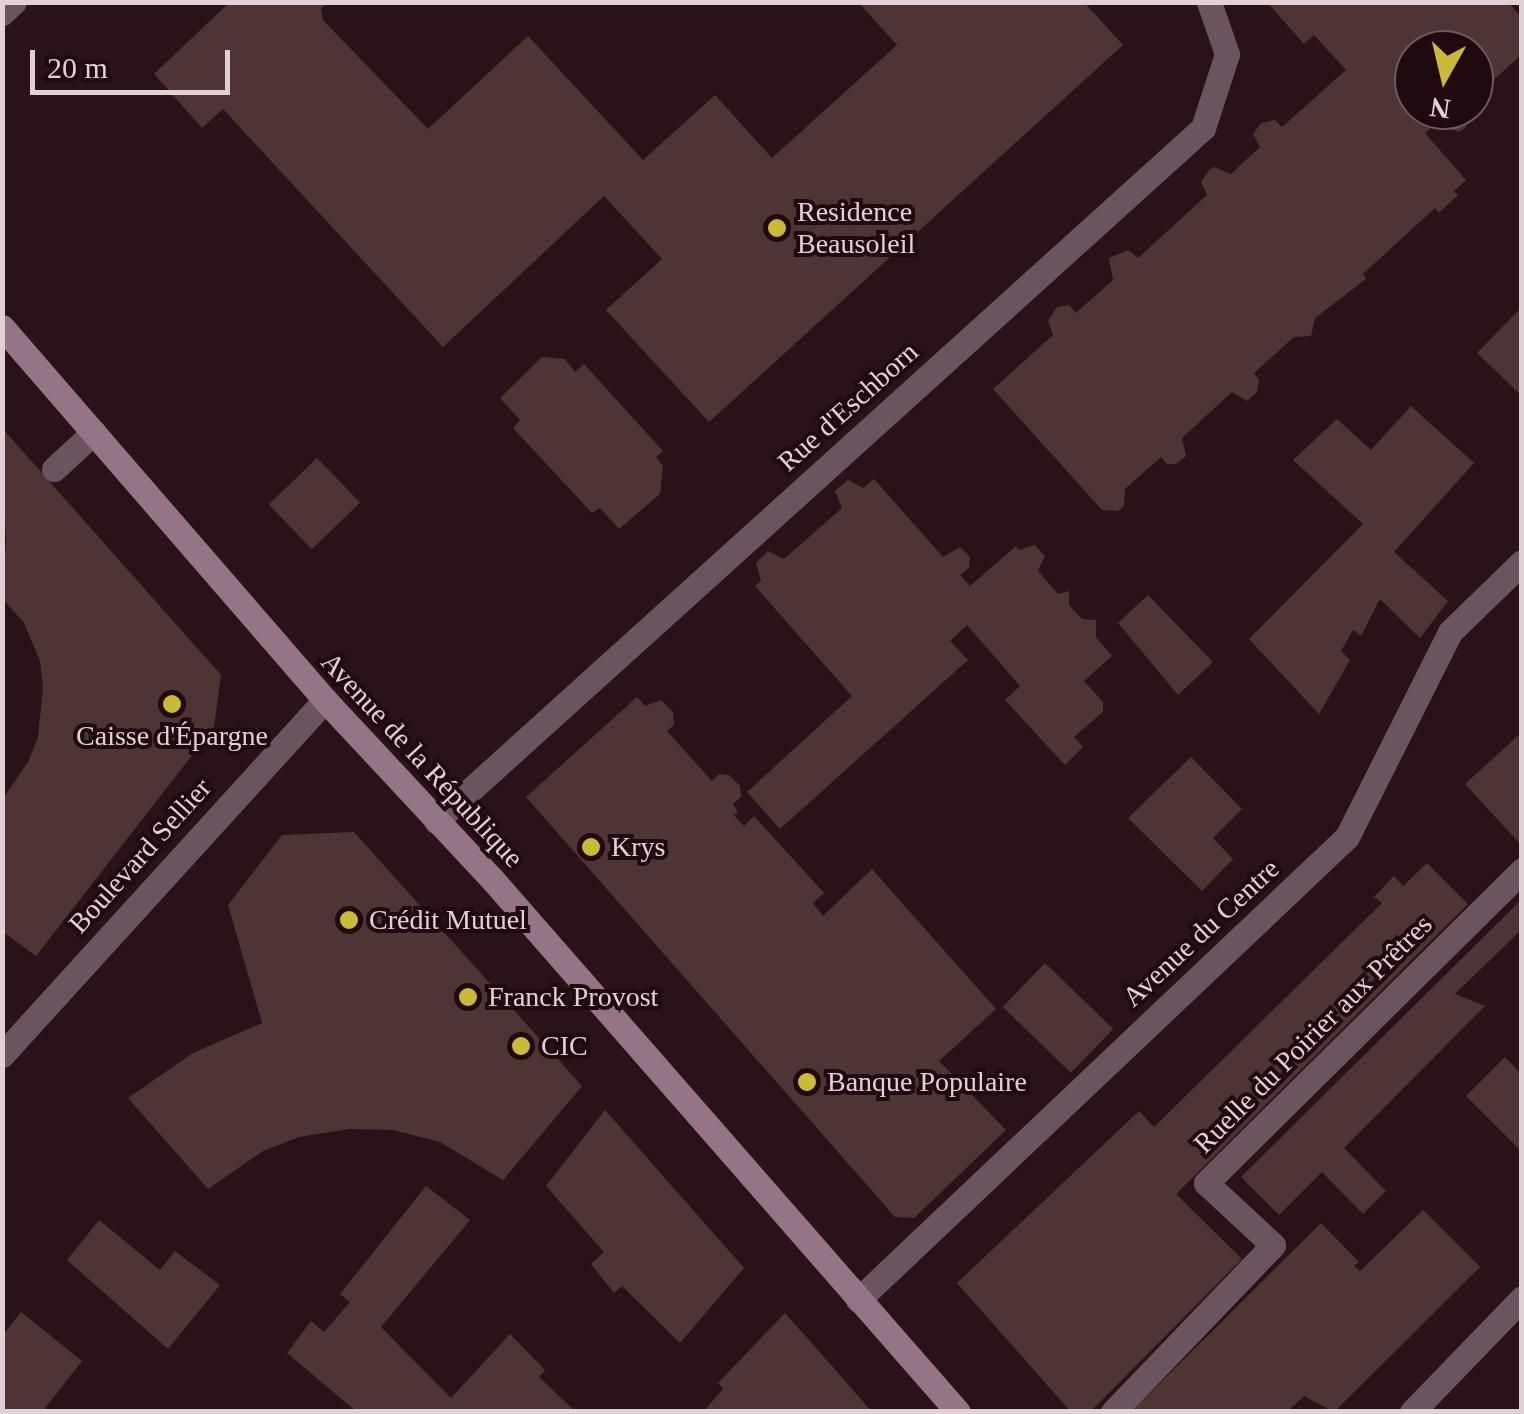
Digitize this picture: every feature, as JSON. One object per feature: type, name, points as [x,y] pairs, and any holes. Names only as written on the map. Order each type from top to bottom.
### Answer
[{"type":"main road","name":"Avenue de la République","points":[[2,327],[324,700],[492,879],[958,1412]]},
{"type":"street","points":[[2,13],[14,2]]},
{"type":"street","name":"Rue d'Eschborn","points":[[436,821],[1204,128],[1227,54],[1209,2]]},
{"type":"street","points":[[54,469],[94,432]]},
{"type":"street","name":"Avenue du Centre","points":[[858,1300],[1346,837],[1450,632],[1522,562]]},
{"type":"street","name":"Boulevard Sellier","points":[[2,1055],[324,700]]},
{"type":"street","name":"Ruelle du Poirier aux Prêtres","points":[[1113,1412],[1273,1245],[1206,1182],[1522,870]]},
{"type":"street","points":[[1412,1412],[1522,1298]]},
{"type":"building","points":[[230,2],[327,2],[321,9],[323,20],[428,129],[528,36],[643,160],[715,95],[772,158],[897,45],[858,2],[1084,2],[1123,45],[709,422],[606,310],[662,259],[604,196],[443,347],[223,109],[202,128],[154,74]]},
{"type":"building","points":[[1267,2],[1508,2],[1522,18],[1522,54],[1494,80],[1494,30],[1394,30],[1394,130],[1428,130],[1425,133],[1466,180],[1454,191],[1458,195],[1439,213],[1435,208],[1363,274],[1366,279],[1315,318],[1311,336],[1294,337],[1254,373],[1259,380],[1257,392],[1247,401],[1232,392],[1182,438],[1186,456],[1176,464],[1167,464],[1161,457],[1125,489],[1124,506],[1118,511],[1102,510],[993,389],[1053,335],[1048,321],[1057,307],[1069,305],[1076,313],[1113,280],[1109,258],[1128,250],[1138,258],[1207,195],[1201,182],[1209,170],[1214,167],[1231,174],[1260,147],[1253,134],[1261,123],[1275,120],[1282,127],[1346,70],[1314,35],[1304,44]]},
{"type":"building","points":[[1522,307],[1522,396],[1477,353]]},
{"type":"building","points":[[542,357],[565,359],[575,372],[584,364],[663,451],[656,457],[663,466],[660,494],[619,529],[600,508],[592,513],[513,428],[520,420],[500,398]]},
{"type":"building","points":[[1411,406],[1474,463],[1394,552],[1448,601],[1420,638],[1380,599],[1361,636],[1353,630],[1341,651],[1350,660],[1319,714],[1249,639],[1363,524],[1293,460],[1337,419],[1371,450]]},
{"type":"building","points":[[2,428],[221,675],[214,727],[36,956],[2,931],[2,800],[28,762],[38,737],[43,688],[40,661],[24,623],[2,598],[6,542]]},
{"type":"building","points":[[317,458],[360,503],[312,549],[269,505]]},
{"type":"building","points":[[874,479],[943,557],[960,547],[970,557],[969,568],[960,575],[970,586],[1016,546],[1019,550],[1035,545],[1045,556],[1038,571],[1058,594],[1069,591],[1069,605],[1082,619],[1096,620],[1096,637],[1112,656],[1084,681],[1103,702],[1103,712],[1074,737],[1083,747],[1065,765],[1005,700],[1020,686],[967,625],[950,641],[968,660],[780,829],[747,792],[852,696],[755,586],[761,581],[756,563],[768,551],[784,559],[842,508],[835,491],[848,480],[863,488]]},
{"type":"building","points":[[1148,595],[1213,662],[1178,695],[1118,623]]},
{"type":"building","points":[[637,697],[645,706],[661,700],[673,712],[674,725],[667,731],[712,781],[719,774],[729,775],[740,786],[741,797],[733,804],[738,812],[734,815],[744,826],[754,816],[824,893],[813,903],[823,916],[872,869],[996,1009],[939,1061],[1006,1130],[914,1218],[895,1217],[526,797]]},
{"type":"building","points":[[1522,732],[1522,846],[1465,784]]},
{"type":"building","points":[[1191,757],[1242,809],[1213,838],[1233,859],[1202,891],[1128,818]]},
{"type":"building","points":[[354,832],[582,1086],[503,1180],[440,1142],[393,1130],[349,1129],[299,1137],[263,1151],[208,1189],[128,1098],[193,1053],[262,1023],[228,905],[282,835]]},
{"type":"building","points":[[1427,863],[1468,904],[1176,1194],[1242,1259],[1090,1412],[1071,1412],[957,1283],[1139,1111],[1154,1127],[1382,903],[1374,897],[1394,876],[1403,886]]},
{"type":"building","points":[[1522,899],[1522,929],[1455,994],[1485,1006],[1344,1148],[1386,1191],[1363,1214],[1322,1172],[1279,1215],[1241,1177]]},
{"type":"building","points":[[1045,963],[1113,1029],[1071,1073],[1003,1007]]},
{"type":"building","points":[[1505,1057],[1522,1075],[1522,1152],[1466,1096]]},
{"type":"building","points":[[605,1110],[744,1268],[680,1343],[622,1286],[614,1293],[591,1264],[604,1252],[546,1186]]},
{"type":"building","points":[[426,1186],[470,1220],[381,1327],[451,1398],[510,1334],[545,1370],[539,1377],[576,1412],[357,1412],[287,1353],[311,1321],[324,1332],[350,1302],[340,1294]]},
{"type":"building","points":[[1423,1210],[1480,1267],[1334,1412],[1304,1396],[1287,1412],[1131,1412],[1321,1223],[1359,1262],[1354,1266],[1360,1271]]},
{"type":"building","points":[[99,1220],[160,1270],[175,1251],[220,1285],[168,1349],[67,1260]]},
{"type":"building","points":[[21,1312],[82,1361],[42,1412],[2,1412],[2,1336]]},
{"type":"building","points":[[785,1313],[872,1412],[703,1412],[723,1389],[718,1383]]},
{"type":"place","name":"Residence Beausoleil","points":[[777,228]]},
{"type":"place","name":"Caisse d'Épargne","points":[[172,704]]},
{"type":"place","name":"Krys","points":[[591,847]]},
{"type":"place","name":"Crédit Mutuel","points":[[349,920]]},
{"type":"place","name":"Franck Provost","points":[[468,997]]},
{"type":"place","name":"CIC","points":[[521,1046]]},
{"type":"place","name":"Banque Populaire","points":[[807,1082]]}]
